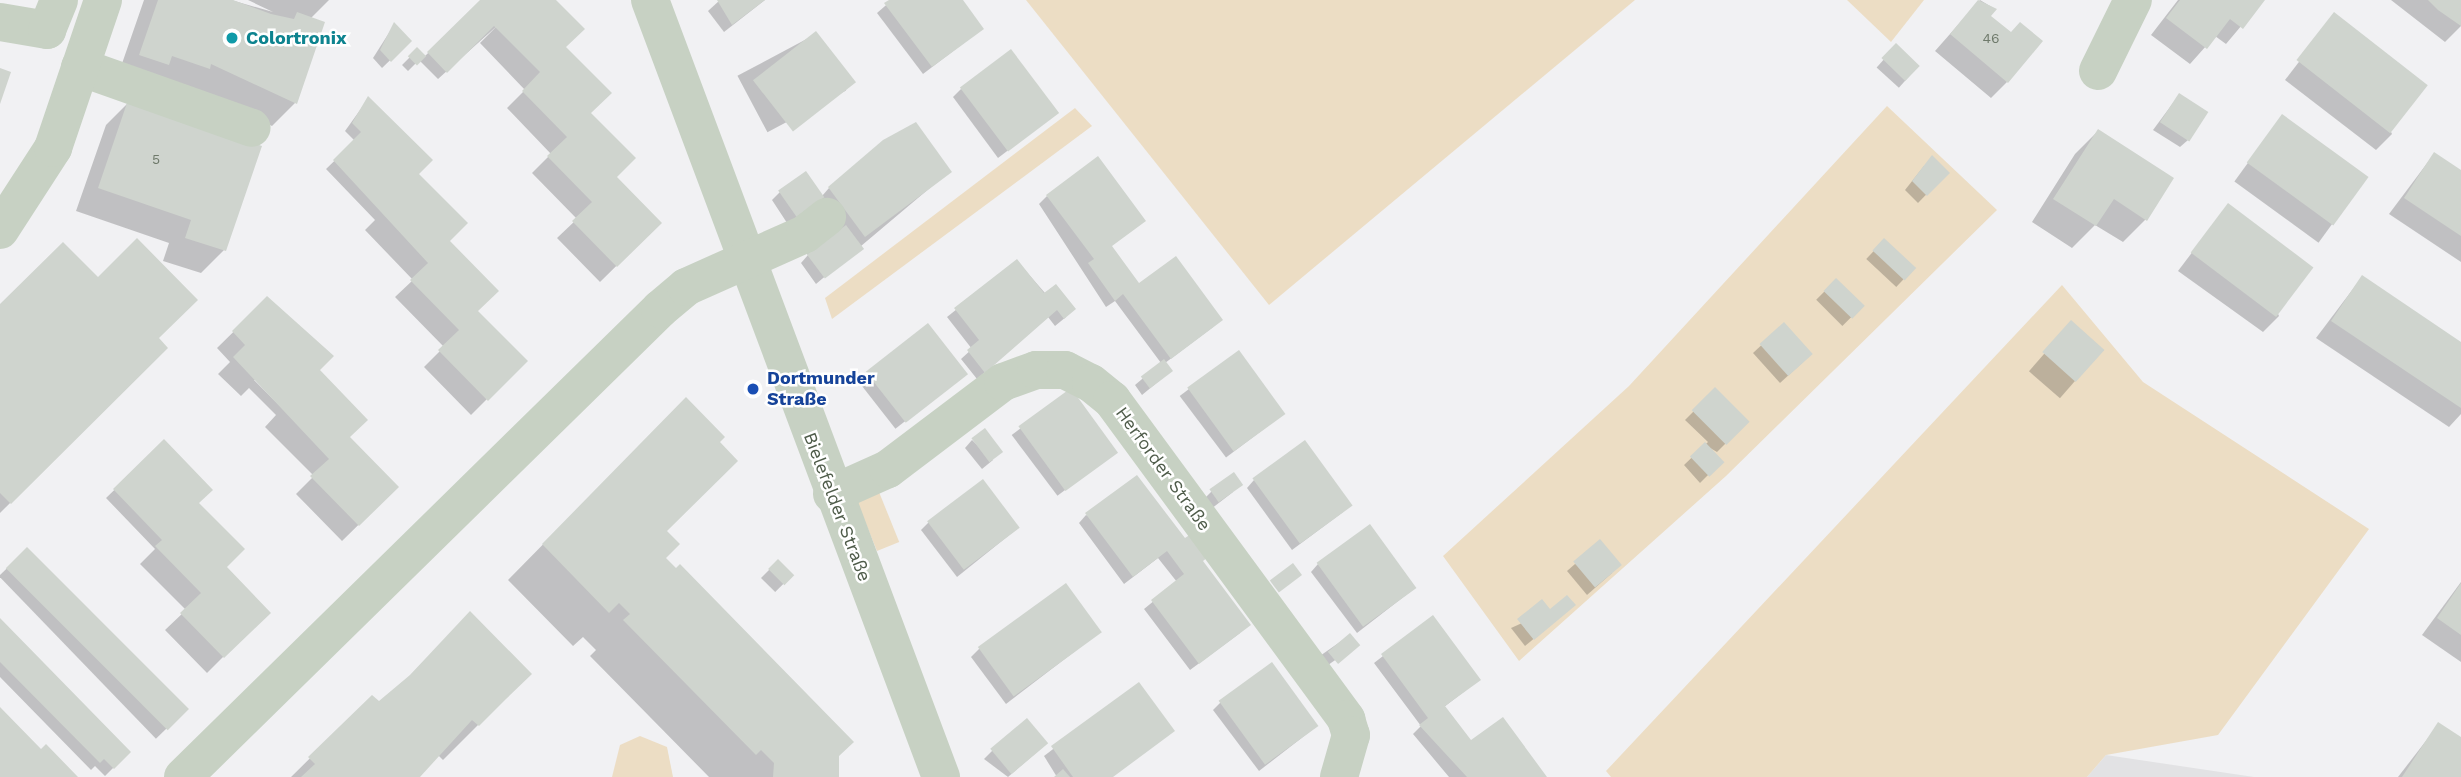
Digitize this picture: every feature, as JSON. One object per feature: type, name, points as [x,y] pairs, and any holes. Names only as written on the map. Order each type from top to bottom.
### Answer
[{"type":"street","points":[[0,22],[47,30],[59,0]]},
{"type":"street","points":[[0,230],[53,148],[103,0]]},
{"type":"street","points":[[2098,71],[2133,0]]},
{"type":"street","name":"Bielefelder Straße","points":[[658,2],[746,260],[832,494],[941,777]]},
{"type":"street","points":[[80,67],[252,128]]},
{"type":"street","points":[[183,777],[660,309],[686,287],[805,234],[827,217]]},
{"type":"street","name":"Herforder Straße","points":[[832,494],[888,469],[1003,382],[1036,370],[1065,370],[1091,383],[1112,400],[1346,719],[1351,736],[1339,777]]},
{"type":"shaded area","points":[[1026,0],[1635,0],[1269,305]]},
{"type":"shaded area","points":[[1847,0],[1924,0],[1891,42]]},
{"type":"shaded area","points":[[1887,106],[1997,210],[1726,476],[1519,661],[1443,556],[1629,386]]},
{"type":"shaded area","points":[[1075,108],[1092,126],[832,319],[825,298]]},
{"type":"shaded area","points":[[2062,285],[2143,382],[2369,529],[2218,735],[2106,755],[2087,777],[1611,777],[1606,771]]},
{"type":"shaded area","points":[[879,492],[899,542],[877,551],[857,501]]},
{"type":"shaded area","points":[[640,736],[667,747],[673,777],[612,777],[620,745]]},
{"type":"shaded area","points":[[2106,755],[2254,777],[2087,777]]},
{"type":"building","name":"Colortronix","points":[[158,0],[233,0],[271,14],[294,19],[297,12],[325,22],[297,104],[211,64],[210,69],[172,56],[169,65],[139,55]]},
{"type":"building","points":[[480,0],[556,0],[585,29],[566,47],[612,93],[591,113],[636,158],[617,177],[662,223],[617,267],[572,221],[592,202],[547,156],[567,137],[522,91],[540,72],[494,26],[447,73],[427,52]]},
{"type":"building","points":[[717,0],[765,0],[732,25]]},
{"type":"building","points":[[889,0],[963,0],[984,29],[932,67],[884,3]]},
{"type":"building","points":[[1978,0],[1997,9],[1991,16],[2011,32],[2020,22],[2043,41],[2008,83],[1950,34]]},
{"type":"building","points":[[2180,0],[2265,0],[2243,29],[2230,19],[2207,49],[2166,18]]},
{"type":"building","points":[[2428,0],[2461,0],[2461,26],[2438,10]]},
{"type":"building","points":[[2334,12],[2428,85],[2390,133],[2296,60]]},
{"type":"building","points":[[394,22],[412,41],[391,62],[380,50]]},
{"type":"building","points":[[816,31],[856,82],[793,131],[753,80]]},
{"type":"building","points":[[1896,43],[1920,66],[1905,81],[1881,58]]},
{"type":"building","points":[[417,47],[426,56],[417,65],[408,56]]},
{"type":"building","points":[[1011,49],[1059,113],[1008,151],[960,88]]},
{"type":"building","points":[[0,68],[11,72],[0,104]]},
{"type":"building","points":[[2179,93],[2208,112],[2189,141],[2160,122]]},
{"type":"building","points":[[368,96],[433,160],[419,174],[468,223],[450,241],[499,291],[478,311],[528,361],[488,401],[438,350],[459,330],[410,280],[428,263],[333,160],[361,132],[352,123]]},
{"type":"building","points":[[128,100],[262,146],[226,251],[185,238],[191,220],[98,188]]},
{"type":"building","points":[[2282,114],[2369,177],[2333,225],[2247,163]]},
{"type":"building","points":[[916,122],[952,172],[865,237],[828,187],[883,140]]},
{"type":"building","points":[[2098,129],[2174,178],[2147,221],[2114,199],[2096,226],[2053,199]]},
{"type":"building","points":[[2434,152],[2461,170],[2461,236],[2404,198]]},
{"type":"building","points":[[1932,155],[1950,173],[1927,196],[1912,181]]},
{"type":"building","points":[[1098,156],[1146,221],[1112,246],[1139,283],[1176,256],[1223,320],[1171,359],[1123,294],[1115,301],[1088,263],[1094,259],[1046,195]]},
{"type":"building","points":[[806,171],[824,197],[797,217],[778,191]]},
{"type":"building","points":[[2228,203],[2313,267],[2276,317],[2191,253]]},
{"type":"building","points":[[846,225],[864,249],[825,278],[807,254]]},
{"type":"building","points":[[137,238],[198,300],[159,338],[168,348],[11,504],[0,493],[0,304],[63,242],[98,277]]},
{"type":"building","points":[[1884,238],[1916,268],[1905,280],[1872,250]]},
{"type":"building","points":[[1017,259],[1044,293],[1056,284],[1076,309],[1064,319],[1057,310],[985,373],[967,350],[979,340],[954,308]]},
{"type":"building","points":[[2362,275],[2461,342],[2461,408],[2331,321]]},
{"type":"building","points":[[1836,278],[1865,306],[1852,319],[1823,291]]},
{"type":"building","points":[[267,296],[334,356],[320,370],[368,420],[350,437],[399,487],[359,526],[310,476],[329,459],[233,357],[245,345],[232,331]]},
{"type":"building","points":[[2071,320],[2104,350],[2076,382],[2042,352]]},
{"type":"building","points":[[1784,322],[1813,354],[1788,376],[1759,344]]},
{"type":"building","points":[[928,323],[968,374],[906,423],[866,372]]},
{"type":"building","points":[[1239,350],[1285,414],[1234,452],[1187,388]]},
{"type":"building","points":[[1164,359],[1173,371],[1150,388],[1141,376]]},
{"type":"building","points":[[1715,387],[1750,422],[1726,445],[1692,410]]},
{"type":"building","points":[[1071,388],[1118,453],[1065,491],[1018,426]]},
{"type":"building","points":[[686,397],[725,437],[720,442],[738,461],[667,531],[680,544],[666,558],[676,568],[680,564],[854,742],[839,756],[839,777],[773,777],[774,763],[761,750],[756,755],[623,620],[630,614],[619,603],[609,613],[542,544]]},
{"type":"building","points":[[985,428],[1003,452],[989,462],[971,438]]},
{"type":"building","points":[[164,439],[213,490],[199,503],[245,549],[227,567],[271,613],[224,658],[180,613],[201,593],[155,546],[162,540],[113,489]]},
{"type":"building","points":[[1305,440],[1353,506],[1300,544],[1252,478]]},
{"type":"building","points":[[1705,442],[1724,462],[1709,477],[1690,457]]},
{"type":"building","points":[[1234,472],[1243,485],[1219,502],[1209,489]]},
{"type":"building","points":[[1137,475],[1185,538],[1191,534],[1208,557],[1203,561],[1251,625],[1199,664],[1151,600],[1184,574],[1167,551],[1133,577],[1085,513]]},
{"type":"building","points":[[983,479],[1020,528],[964,570],[927,521]]},
{"type":"building","points":[[1370,524],[1416,588],[1363,627],[1317,563]]},
{"type":"building","points":[[1600,539],[1622,565],[1595,588],[1573,561]]},
{"type":"building","points":[[27,547],[189,709],[168,730],[6,568]]},
{"type":"building","points":[[778,559],[794,575],[784,585],[768,569]]},
{"type":"building","points":[[1293,563],[1302,575],[1279,592],[1270,580]]},
{"type":"building","points":[[1066,583],[1102,632],[1014,696],[978,647]]},
{"type":"building","points":[[2461,583],[2461,635],[2437,618]]},
{"type":"building","points":[[1567,595],[1576,605],[1534,640],[1517,619],[1542,599],[1550,609]]},
{"type":"building","points":[[470,611],[532,674],[479,726],[472,720],[420,777],[301,777],[315,764],[308,757],[372,695],[379,701],[410,675]]},
{"type":"building","points":[[1433,615],[1481,680],[1445,706],[1471,740],[1503,717],[1547,777],[1467,777],[1419,725],[1428,718],[1381,654]]},
{"type":"building","points":[[0,618],[131,752],[114,769],[104,759],[100,763],[0,662]]},
{"type":"building","points":[[1350,633],[1360,645],[1338,664],[1328,652]]},
{"type":"building","points":[[1272,662],[1318,726],[1265,765],[1219,701]]},
{"type":"building","points":[[1139,682],[1175,731],[1113,777],[1073,777],[1051,746]]},
{"type":"building","points":[[0,707],[41,749],[46,744],[78,777],[0,777]]},
{"type":"building","points":[[1027,718],[1048,743],[1011,774],[990,749]]},
{"type":"building","points":[[2438,722],[2461,737],[2461,777],[2402,777]]},
{"type":"building","points":[[1063,769],[1070,777],[1054,777]]},
{"type":"place","name":"Colortronix","points":[[232,38]]},
{"type":"place","name":"Dortmunder Straße","points":[[753,389]]}]
